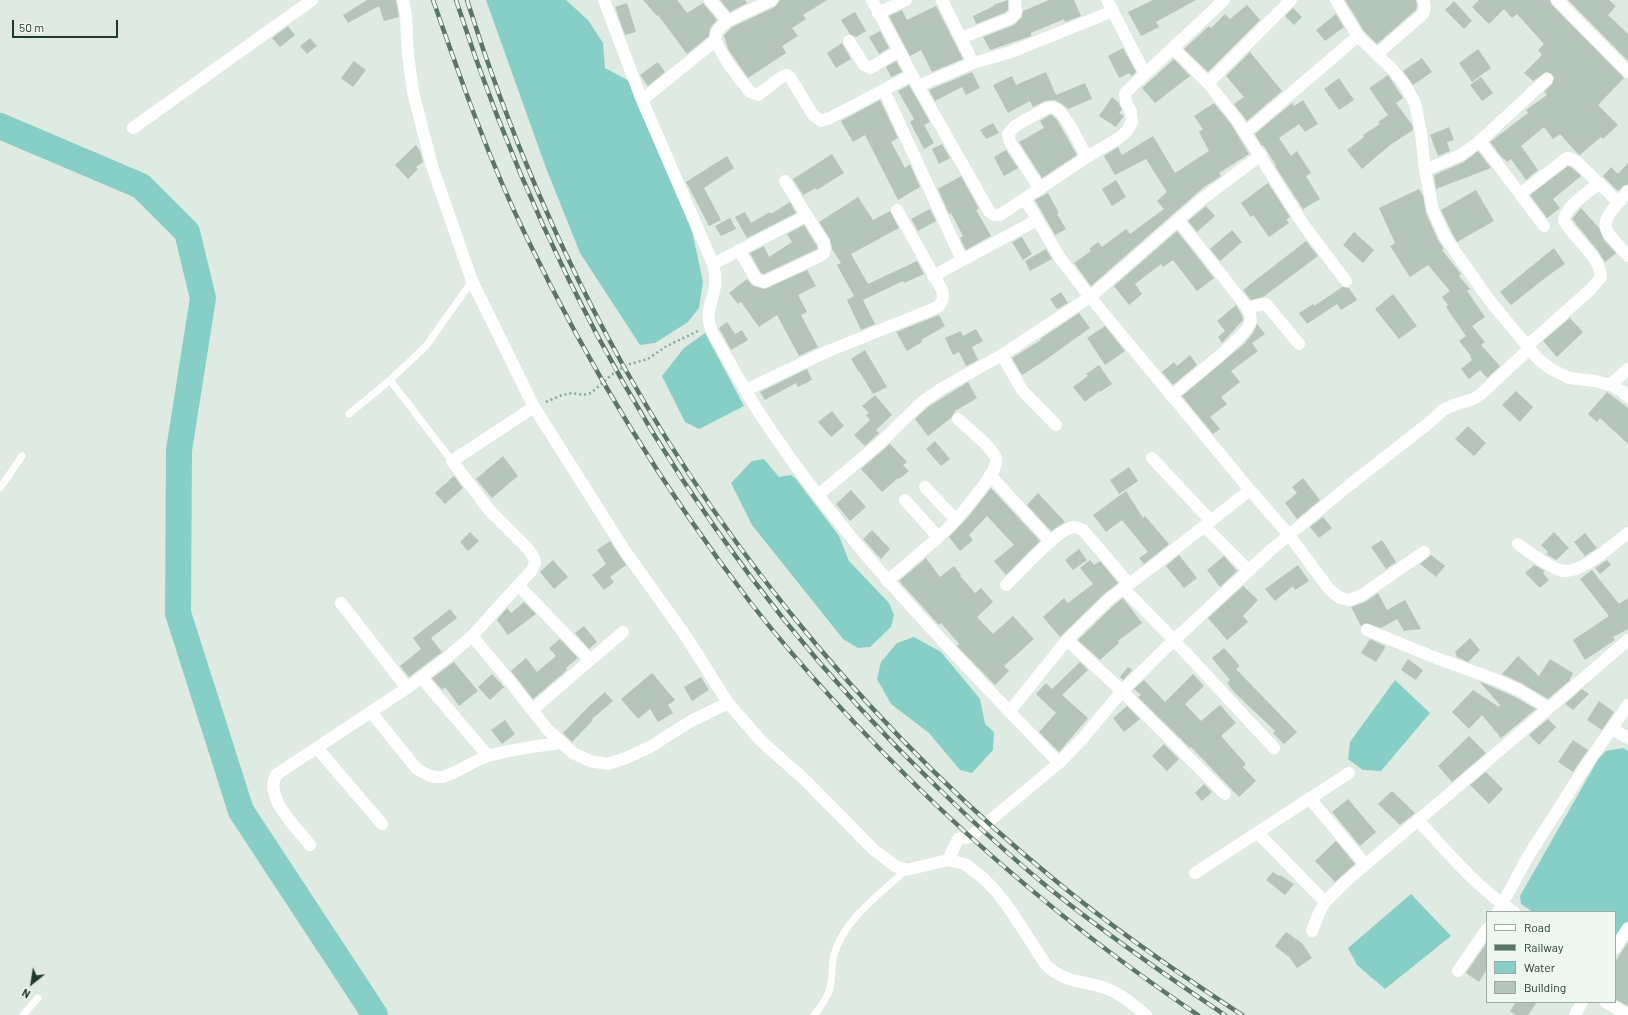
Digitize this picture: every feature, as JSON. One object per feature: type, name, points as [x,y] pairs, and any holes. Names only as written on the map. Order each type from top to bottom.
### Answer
[{"type":"street","points":[[133,128],[312,0]]},
{"type":"street","points":[[403,0],[406,15],[408,56],[424,136],[432,166],[472,281],[534,407],[625,551],[687,638],[728,703],[761,741],[805,780],[873,849],[895,866],[906,870],[948,860],[965,864],[988,882],[1011,911],[1046,965],[1055,974],[1068,979],[1108,989],[1125,998],[1146,1015]]},
{"type":"street","points":[[604,0],[642,100],[714,264],[716,274],[715,286],[709,309],[709,325],[765,422],[818,495],[887,581],[1009,712],[1059,763]]},
{"type":"street","points":[[710,0],[728,21]]},
{"type":"street","points":[[769,0],[728,21],[718,30],[716,34],[717,45],[750,92],[758,95],[780,78],[787,75],[790,77],[813,115],[821,121],[830,118],[912,75]]},
{"type":"street","points":[[872,0],[918,86],[992,214],[997,216],[1087,157],[1119,138],[1127,131],[1132,122],[1131,112],[1126,102],[1125,93],[1224,0]]},
{"type":"street","points":[[878,13],[906,0]]},
{"type":"street","points":[[942,0],[973,62]]},
{"type":"street","points":[[961,38],[1011,18],[1016,12],[1015,0]]},
{"type":"street","points":[[1107,0],[1145,74]]},
{"type":"street","points":[[1208,83],[1290,0]]},
{"type":"street","points":[[1336,0],[1358,36],[1393,70],[1405,85],[1415,103],[1421,133],[1424,170],[1433,210],[1445,237],[1490,302],[1538,359],[1551,369],[1569,378],[1595,381],[1610,385],[1628,396]]},
{"type":"street","points":[[1378,54],[1423,14],[1425,6],[1423,0]]},
{"type":"street","points":[[1557,0],[1628,72]]},
{"type":"street","points":[[918,86],[973,62],[1010,52],[1112,11]]},
{"type":"street","points":[[1246,132],[1358,36]]},
{"type":"street","points":[[642,100],[716,40]]},
{"type":"street","points":[[849,42],[864,65],[870,68],[899,50]]},
{"type":"street","points":[[1173,48],[1208,83],[1246,132],[1303,224],[1346,281]]},
{"type":"street","points":[[1424,170],[1462,155],[1480,141],[1547,79]]},
{"type":"street","points":[[884,90],[962,260]]},
{"type":"street","points":[[1040,189],[1010,142],[1008,134],[1014,126],[1047,108],[1053,107],[1064,117],[1087,157]]},
{"type":"street","points":[[1480,141],[1544,226]]},
{"type":"street","points":[[818,495],[879,444],[923,401],[944,387],[1002,355],[1090,298],[1201,200],[1261,155]]},
{"type":"street","points":[[1520,194],[1567,158],[1576,161],[1618,202]]},
{"type":"street","points":[[739,250],[756,279],[764,282],[813,260],[824,253],[824,244],[785,181]]},
{"type":"street","points":[[948,860],[958,839],[970,837],[1059,763],[1083,738],[1122,691],[1174,640],[1289,535],[1346,487],[1430,422],[1443,410],[1473,399],[1482,394],[1594,286],[1601,277],[1601,270],[1593,257],[1564,221],[1564,215],[1568,209],[1599,183]]},
{"type":"street","points":[[1628,191],[1607,216],[1605,228],[1608,234],[1628,256]]},
{"type":"street","points":[[1025,199],[1060,258],[1090,298],[1289,535],[1329,589],[1340,598],[1350,600],[1362,595],[1424,552]]},
{"type":"street","points":[[746,390],[826,352],[938,307],[943,302],[944,296],[897,210]]},
{"type":"street","points":[[714,264],[806,216]]},
{"type":"street","points":[[933,276],[1037,220]]},
{"type":"street","points":[[1171,396],[1245,332],[1250,325],[1251,316],[1248,309],[1178,220]]},
{"type":"street","points":[[1248,309],[1257,305],[1266,304],[1299,344]]},
{"type":"street","points":[[1002,355],[1022,390],[1056,425]]},
{"type":"street","points":[[1610,385],[1628,369]]},
{"type":"street","points":[[310,845],[282,810],[276,799],[273,785],[277,774],[407,688],[421,677],[472,636],[532,570],[535,563],[534,558],[490,511],[452,461],[534,407]]},
{"type":"street","points":[[887,581],[956,520],[990,476],[996,465],[996,459],[992,451],[958,419]]},
{"type":"street","points":[[1152,458],[1249,571]]},
{"type":"street","points":[[990,476],[1051,542]]},
{"type":"street","points":[[924,487],[956,520]]},
{"type":"street","points":[[1009,712],[1067,640],[1109,599],[1250,490]]},
{"type":"street","points":[[905,500],[938,537]]},
{"type":"street","points":[[1006,585],[1058,535],[1069,528],[1075,527],[1083,530],[1126,586],[1274,748]]},
{"type":"street","points":[[1518,544],[1550,566],[1562,571],[1574,570],[1586,564],[1628,533]]},
{"type":"street","points":[[519,586],[590,660]]},
{"type":"street","points":[[341,604],[407,688]]},
{"type":"street","points":[[1366,630],[1436,658],[1494,678],[1520,690],[1548,708]]},
{"type":"street","points":[[532,710],[624,632]]},
{"type":"street","points":[[472,636],[548,730],[573,753],[590,761],[608,764],[626,758],[650,747],[691,721],[728,703]]},
{"type":"street","points":[[1067,640],[1122,691],[1225,794]]},
{"type":"street","points":[[1312,931],[1325,902],[1333,893],[1628,640]]},
{"type":"street","points":[[421,677],[488,756]]},
{"type":"street","points":[[1501,908],[1527,858],[1628,705]]},
{"type":"street","points":[[371,712],[416,768],[433,777],[442,776],[488,756],[530,747],[561,743]]},
{"type":"street","points":[[1612,729],[1628,738]]},
{"type":"street","points":[[317,748],[382,824]]},
{"type":"street","points":[[1195,874],[1349,773]]},
{"type":"street","points":[[1310,799],[1365,864]]},
{"type":"street","points":[[1418,820],[1501,908],[1511,911]]},
{"type":"street","points":[[1258,833],[1325,902]]},
{"type":"street","points":[[1616,946],[1628,928]]},
{"type":"street","points":[[1458,971],[1486,930]]},
{"type":"street","points":[[1575,1015],[1581,1003]]},
{"type":"street","points":[[1608,1003],[1628,1015]]},
{"type":"lane","points":[[349,414],[390,380],[426,346],[472,281]]},
{"type":"lane","points":[[390,380],[452,461]]},
{"type":"lane","points":[[0,488],[22,456]]},
{"type":"lane","points":[[814,1015],[829,991],[834,955],[844,931],[859,914],[906,870]]},
{"type":"lane","points":[[23,1015],[38,998]]},
{"type":"path","points":[[534,407],[562,395],[572,393],[583,395],[591,393],[616,371],[630,364],[648,359],[665,347],[690,336],[709,325]]},
{"type":"water","points":[[486,0],[566,0],[588,20],[603,43],[605,68],[629,81],[686,203],[703,282],[699,308],[688,322],[655,343],[640,345],[580,253],[546,168]]},
{"type":"water","points":[[705,333],[744,406],[699,429],[685,422],[662,376],[684,348]]},
{"type":"water","points":[[764,459],[779,477],[791,475],[796,479],[839,536],[849,561],[889,603],[894,615],[891,627],[870,647],[858,648],[843,639],[752,525],[731,483],[752,461]]},
{"type":"water","points":[[914,637],[941,652],[980,699],[985,724],[994,732],[993,750],[972,773],[960,770],[929,733],[891,704],[877,679],[881,662],[897,643]]},
{"type":"water","points":[[1395,680],[1430,713],[1381,771],[1363,770],[1348,759],[1350,742]]},
{"type":"water","points":[[1623,748],[1628,751],[1628,921],[1616,940],[1616,911],[1532,911],[1521,904],[1520,896],[1599,758],[1606,751]]},
{"type":"water","points":[[1411,894],[1451,936],[1385,989],[1357,965],[1348,948]]},
{"type":"building","points":[[367,0],[396,0],[399,17],[384,21],[379,6],[348,23],[343,15]]},
{"type":"building","points":[[643,0],[677,0],[687,13],[703,3],[717,20],[710,28],[709,36],[687,54],[658,15],[657,16]]},
{"type":"building","points":[[720,0],[745,0],[747,3],[730,12]]},
{"type":"building","points":[[780,0],[827,0],[803,15],[806,19],[792,28],[798,36],[782,46],[786,53],[748,78],[728,49],[724,35],[732,27],[775,7]]},
{"type":"building","points":[[1008,0],[1008,10],[1006,12],[976,24],[973,16],[994,6],[993,5]]},
{"type":"building","points":[[1049,0],[1074,0],[1081,16],[1065,22],[1064,19],[1031,33],[1031,36],[990,50],[983,37],[1014,25],[1022,17],[1023,11]]},
{"type":"building","points":[[1153,0],[1196,0],[1156,22],[1159,27],[1141,36],[1128,12]]},
{"type":"building","points":[[1345,0],[1416,0],[1417,6],[1416,10],[1377,44],[1364,31]]},
{"type":"building","points":[[1479,0],[1550,0],[1552,5],[1624,78],[1598,105],[1618,125],[1603,139],[1601,137],[1580,155],[1560,134],[1553,139],[1544,127],[1521,146],[1538,170],[1526,180],[1511,159],[1507,162],[1504,158],[1503,159],[1490,142],[1528,113],[1526,110],[1547,95],[1544,92],[1552,84],[1554,78],[1552,74],[1546,72],[1533,81],[1524,73],[1542,55],[1538,50],[1544,44],[1517,14],[1512,18],[1504,9],[1489,24],[1472,7]]},
{"type":"building","points":[[1568,0],[1609,0],[1616,6],[1608,15],[1628,34],[1628,61]]},
{"type":"building","points":[[1454,1],[1472,21],[1464,29],[1445,10]]},
{"type":"building","points":[[627,3],[636,32],[625,35],[615,7]]},
{"type":"building","points":[[1247,5],[1260,20],[1208,72],[1184,49],[1209,26],[1211,28],[1225,14],[1230,19]]},
{"type":"building","points":[[936,6],[963,59],[932,72],[921,50],[910,56],[889,16],[902,10],[907,20]]},
{"type":"building","points":[[1293,8],[1302,17],[1294,25],[1285,16]]},
{"type":"building","points":[[855,12],[866,31],[856,37],[850,34],[841,20]]},
{"type":"building","points":[[1336,14],[1344,27],[1325,41],[1316,30]]},
{"type":"building","points":[[288,26],[295,35],[280,47],[272,38]]},
{"type":"building","points":[[880,31],[889,48],[879,54],[869,37]]},
{"type":"building","points":[[310,38],[317,46],[307,54],[300,46]]},
{"type":"building","points":[[842,43],[851,59],[836,68],[827,53]]},
{"type":"building","points":[[1123,48],[1136,72],[1132,76],[1129,73],[1119,78],[1108,56]]},
{"type":"building","points":[[1478,49],[1491,68],[1472,82],[1459,63]]},
{"type":"building","points":[[1250,52],[1282,91],[1247,121],[1234,104],[1244,97],[1226,76]]},
{"type":"building","points":[[1422,58],[1432,72],[1413,85],[1403,71]]},
{"type":"building","points":[[1174,59],[1190,76],[1155,103],[1142,88]]},
{"type":"building","points":[[354,61],[366,70],[353,87],[341,78]]},
{"type":"building","points":[[896,61],[902,72],[891,77],[886,67]]},
{"type":"building","points":[[658,62],[665,72],[648,86],[640,75]]},
{"type":"building","points":[[972,72],[980,88],[966,95],[962,87],[935,101],[929,90]]},
{"type":"building","points":[[1046,72],[1056,95],[1085,83],[1092,99],[1068,109],[1055,100],[1045,101],[1033,107],[1030,101],[1008,113],[993,85],[1012,76],[1016,85]]},
{"type":"building","points":[[1388,75],[1403,98],[1396,103],[1412,125],[1413,130],[1390,145],[1362,169],[1347,150],[1364,137],[1363,135],[1380,124],[1378,122],[1388,115],[1369,88]]},
{"type":"building","points":[[1481,77],[1493,93],[1482,101],[1470,85]]},
{"type":"building","points":[[1339,78],[1354,100],[1339,110],[1324,89]]},
{"type":"building","points":[[909,85],[930,122],[924,125],[934,143],[924,149],[910,122],[914,119],[898,91]]},
{"type":"building","points":[[1112,97],[1118,102],[1122,110],[1119,113],[1124,116],[1116,127],[1099,116]]},
{"type":"building","points":[[880,100],[898,138],[891,142],[905,168],[910,164],[920,187],[898,200],[865,135],[853,142],[841,121]]},
{"type":"building","points":[[1303,100],[1318,124],[1305,132],[1299,124],[1279,138],[1291,156],[1297,151],[1311,173],[1306,176],[1320,199],[1303,209],[1255,134],[1292,103],[1294,106]]},
{"type":"building","points":[[1214,103],[1231,124],[1249,154],[1219,173],[1221,176],[1204,187],[1091,286],[1074,263],[1091,251],[1089,249],[1098,242],[1102,247],[1126,229],[1130,234],[1164,209],[1157,201],[1167,192],[1146,159],[1115,175],[1104,156],[1118,147],[1122,155],[1153,136],[1175,173],[1209,151],[1199,132],[1203,129],[1194,116]]},
{"type":"building","points":[[1050,115],[1057,120],[1077,155],[1042,178],[1019,142],[1044,128],[1040,121]]},
{"type":"building","points":[[993,123],[999,133],[986,139],[980,130]]},
{"type":"building","points":[[1449,127],[1454,140],[1447,142],[1450,151],[1438,156],[1430,135]]},
{"type":"building","points":[[942,144],[950,158],[939,164],[932,149]]},
{"type":"building","points":[[416,145],[420,151],[423,162],[416,167],[418,169],[408,179],[395,165]]},
{"type":"building","points":[[1006,150],[1018,168],[1004,176],[994,157]]},
{"type":"building","points":[[1478,151],[1491,168],[1436,189],[1434,175],[1464,162]]},
{"type":"building","points":[[832,154],[844,173],[817,190],[816,188],[803,195],[793,179]]},
{"type":"building","points":[[727,156],[734,168],[704,188],[721,220],[709,226],[686,182]]},
{"type":"building","points":[[1628,163],[1628,184],[1623,186],[1618,191],[1603,176],[1611,167],[1618,174]]},
{"type":"building","points":[[1568,166],[1581,176],[1553,199],[1560,208],[1547,218],[1530,195]]},
{"type":"building","points":[[961,176],[979,209],[976,210],[991,236],[966,250],[960,238],[963,236],[951,213],[949,214],[938,189]]},
{"type":"building","points":[[1116,180],[1126,197],[1112,206],[1102,189]]},
{"type":"building","points":[[1268,183],[1290,217],[1286,220],[1289,223],[1269,237],[1253,215],[1251,217],[1241,203]]},
{"type":"building","points":[[1419,189],[1423,196],[1426,213],[1438,240],[1444,249],[1442,250],[1461,274],[1459,276],[1470,289],[1467,291],[1485,317],[1472,326],[1485,342],[1481,345],[1500,366],[1487,378],[1480,370],[1469,379],[1461,369],[1472,360],[1470,357],[1471,356],[1459,341],[1466,336],[1446,307],[1448,305],[1442,297],[1450,291],[1428,265],[1410,277],[1390,246],[1395,243],[1379,208]]},
{"type":"building","points":[[1476,190],[1494,221],[1457,242],[1441,210]]},
{"type":"building","points":[[1048,193],[1059,213],[1057,214],[1066,229],[1055,235],[1035,200]]},
{"type":"building","points":[[858,197],[873,220],[890,211],[899,228],[851,254],[868,284],[917,261],[924,274],[904,283],[903,281],[863,300],[875,324],[861,330],[847,300],[854,296],[837,265],[841,263],[832,249],[830,239],[819,222]]},
{"type":"building","points":[[790,202],[796,213],[747,238],[735,217],[745,212],[751,223],[770,212],[771,214]]},
{"type":"building","points":[[1206,206],[1215,216],[1197,232],[1188,221]]},
{"type":"building","points":[[1581,208],[1599,228],[1604,240],[1616,253],[1605,262],[1572,219]]},
{"type":"building","points":[[930,209],[936,221],[918,231],[911,219]]},
{"type":"building","points":[[730,218],[736,229],[721,236],[715,226]]},
{"type":"building","points":[[804,225],[817,246],[817,249],[764,274],[761,273],[750,253],[764,246],[769,257],[792,242],[787,234]]},
{"type":"building","points":[[1232,230],[1242,242],[1220,261],[1210,249]]},
{"type":"building","points":[[1177,231],[1214,278],[1197,291],[1173,260],[1163,267],[1161,264],[1135,284],[1142,294],[1129,305],[1114,286]]},
{"type":"building","points":[[1354,232],[1374,250],[1363,263],[1343,245]]},
{"type":"building","points":[[1022,237],[1032,254],[1023,260],[1012,242]]},
{"type":"building","points":[[1306,241],[1318,256],[1263,297],[1251,300],[1243,290]]},
{"type":"building","points":[[1554,248],[1565,264],[1511,305],[1500,292]]},
{"type":"building","points":[[1046,249],[1052,259],[1030,271],[1025,261]]},
{"type":"building","points":[[807,270],[816,286],[798,295],[807,312],[801,315],[818,347],[799,356],[777,315],[759,327],[741,302],[738,304],[729,293],[747,279],[753,286],[765,289]]},
{"type":"building","points":[[1342,287],[1349,288],[1357,300],[1341,310],[1337,304],[1307,324],[1299,313],[1313,304],[1314,306]]},
{"type":"building","points":[[1061,292],[1068,303],[1057,309],[1050,299]]},
{"type":"building","points":[[1393,294],[1417,326],[1399,339],[1375,309]]},
{"type":"building","points":[[1236,305],[1242,315],[1243,320],[1222,343],[1218,337],[1225,331],[1217,321]]},
{"type":"building","points":[[1079,313],[1090,328],[1022,375],[1012,358],[1041,340],[1040,339]]},
{"type":"building","points":[[939,315],[945,326],[921,340],[922,342],[907,351],[896,332]]},
{"type":"building","points":[[1570,318],[1583,332],[1557,357],[1543,341]]},
{"type":"building","points":[[727,322],[735,334],[742,330],[748,340],[731,350],[719,328]]},
{"type":"building","points":[[1257,324],[1265,334],[1252,343],[1258,351],[1231,371],[1240,382],[1221,397],[1227,404],[1210,417],[1220,429],[1213,434],[1182,396],[1244,344],[1253,333]]},
{"type":"building","points":[[1105,326],[1125,351],[1105,365],[1087,338]]},
{"type":"building","points":[[976,329],[983,341],[972,347],[978,360],[966,366],[959,352],[953,355],[945,338],[961,331],[963,336]]},
{"type":"building","points":[[865,350],[887,387],[873,394],[851,359]]},
{"type":"building","points":[[1190,355],[1197,365],[1173,385],[1162,372],[1174,362],[1177,366]]},
{"type":"building","points":[[1099,365],[1112,384],[1100,392],[1099,391],[1085,402],[1073,387],[1088,376],[1086,374]]},
{"type":"building","points":[[807,369],[812,380],[798,387],[796,383],[765,400],[760,392]]},
{"type":"building","points":[[968,382],[977,398],[955,411],[951,418],[928,436],[915,419],[928,407]]},
{"type":"building","points":[[1516,391],[1533,407],[1520,422],[1502,405]]},
{"type":"building","points":[[1607,392],[1628,408],[1628,444],[1600,418],[1597,422],[1588,414]]},
{"type":"building","points":[[875,395],[892,415],[876,430],[879,433],[865,446],[854,435],[870,420],[866,415],[869,413],[862,406]]},
{"type":"building","points":[[832,411],[844,426],[831,437],[818,422]]},
{"type":"building","points":[[1468,426],[1486,443],[1474,456],[1455,439]]},
{"type":"building","points":[[935,441],[950,459],[941,466],[926,449]]},
{"type":"building","points":[[890,444],[907,462],[903,465],[909,471],[899,479],[898,478],[882,492],[861,469]]},
{"type":"building","points":[[503,456],[518,476],[492,498],[476,479]]},
{"type":"building","points":[[1129,467],[1138,481],[1119,494],[1110,480]]},
{"type":"building","points":[[454,476],[463,488],[445,504],[435,493]]},
{"type":"building","points":[[1303,478],[1320,500],[1297,519],[1285,503],[1297,493],[1292,487]]},
{"type":"building","points":[[991,488],[1040,541],[1006,575],[994,561],[1014,545],[987,516],[969,535],[973,540],[960,551],[949,537],[969,516]]},
{"type":"building","points":[[851,490],[866,507],[850,521],[836,504]]},
{"type":"building","points":[[1126,491],[1143,518],[1145,516],[1169,544],[1144,564],[1139,558],[1148,552],[1122,520],[1106,532],[1093,515]]},
{"type":"building","points":[[1038,493],[1065,522],[1051,531],[1027,505]]},
{"type":"building","points":[[1323,517],[1332,528],[1319,538],[1310,527]]},
{"type":"building","points":[[872,530],[890,549],[881,559],[863,539]]},
{"type":"building","points":[[470,532],[479,541],[468,551],[460,542]]},
{"type":"building","points":[[1554,532],[1569,548],[1556,560],[1546,554],[1548,552],[1541,545]]},
{"type":"building","points":[[1585,533],[1597,548],[1585,556],[1574,542]]},
{"type":"building","points":[[1382,540],[1396,562],[1386,569],[1371,547]]},
{"type":"building","points":[[610,541],[626,565],[610,577],[614,582],[604,590],[592,575],[606,564],[597,550]]},
{"type":"building","points":[[1079,549],[1087,560],[1073,570],[1065,560]]},
{"type":"building","points":[[1179,555],[1197,578],[1184,588],[1166,566]]},
{"type":"building","points":[[1431,555],[1445,566],[1436,577],[1420,564]]},
{"type":"building","points":[[1224,556],[1237,571],[1220,587],[1207,570]]},
{"type":"building","points":[[926,558],[940,577],[954,566],[961,575],[960,576],[975,593],[981,588],[993,602],[977,617],[993,634],[1013,616],[1034,639],[1004,666],[1009,671],[995,685],[957,646],[959,644],[941,623],[939,625],[899,581]]},
{"type":"building","points":[[553,560],[568,577],[554,589],[540,572]]},
{"type":"building","points":[[1090,560],[1094,565],[1100,561],[1118,583],[1104,594],[1060,637],[1043,617],[1064,598],[1068,603],[1093,584],[1080,568]]},
{"type":"building","points":[[1607,560],[1611,565],[1600,574],[1595,568]]},
{"type":"building","points":[[1298,565],[1309,581],[1295,590],[1293,586],[1275,601],[1265,589]]},
{"type":"building","points":[[1534,565],[1545,571],[1543,573],[1549,580],[1540,588],[1525,573]]},
{"type":"building","points":[[1592,570],[1619,604],[1628,598],[1628,629],[1613,637],[1615,640],[1585,660],[1573,640],[1609,616],[1580,579]]},
{"type":"building","points":[[1243,586],[1258,600],[1243,616],[1248,622],[1227,640],[1208,618]]},
{"type":"building","points":[[1378,593],[1387,610],[1405,600],[1421,629],[1404,631],[1397,619],[1381,628],[1366,623],[1361,626],[1351,607],[1365,602]]},
{"type":"building","points":[[1123,598],[1142,623],[1118,641],[1119,643],[1100,660],[1078,640]]},
{"type":"building","points":[[524,602],[536,614],[508,635],[497,620],[507,608],[511,613]]},
{"type":"building","points":[[450,609],[457,618],[431,638],[442,652],[409,677],[400,666],[421,649],[413,638]]},
{"type":"building","points":[[584,626],[597,642],[589,649],[575,633]]},
{"type":"building","points":[[1470,638],[1480,650],[1468,662],[1457,657],[1455,652]]},
{"type":"building","points":[[560,639],[578,658],[566,668],[567,670],[533,699],[511,671],[526,658],[537,672],[556,656],[549,648]]},
{"type":"building","points":[[1370,639],[1385,646],[1376,662],[1361,653]]},
{"type":"building","points":[[1224,648],[1240,666],[1236,669],[1297,732],[1284,744],[1273,733],[1275,731],[1234,692],[1227,683],[1230,680],[1212,658]]},
{"type":"building","points":[[1518,656],[1539,676],[1550,659],[1573,673],[1569,681],[1548,699],[1523,684],[1502,674]]},
{"type":"building","points":[[1408,659],[1423,670],[1416,680],[1401,670]]},
{"type":"building","points":[[454,662],[478,691],[459,706],[445,687],[442,690],[432,678]]},
{"type":"building","points":[[1080,662],[1088,670],[1062,695],[1088,718],[1059,752],[1039,732],[1056,713],[1036,694],[1046,683],[1052,689]]},
{"type":"building","points":[[1128,667],[1132,670],[1123,680],[1120,677]]},
{"type":"building","points":[[652,673],[675,700],[668,705],[673,713],[658,722],[650,709],[638,719],[621,699]]},
{"type":"building","points":[[492,674],[504,687],[490,700],[478,687]]},
{"type":"building","points":[[1193,674],[1204,686],[1185,704],[1201,721],[1220,705],[1236,723],[1221,736],[1246,764],[1243,767],[1256,781],[1239,797],[1191,747],[1190,748],[1138,697],[1141,695],[1134,689],[1144,680],[1165,702]]},
{"type":"building","points":[[701,677],[709,690],[692,701],[684,687]]},
{"type":"building","points":[[1479,681],[1515,697],[1536,709],[1501,738],[1482,715],[1469,729],[1452,712],[1473,690],[1499,707],[1500,705]]},
{"type":"building","points":[[1582,689],[1589,694],[1573,710],[1565,704]]},
{"type":"building","points":[[605,692],[613,701],[592,719],[593,720],[572,742],[563,733]]},
{"type":"building","points":[[1599,701],[1614,712],[1602,730],[1587,720]]},
{"type":"building","points":[[1127,706],[1140,719],[1124,732],[1113,718]]},
{"type":"building","points":[[1548,719],[1556,727],[1539,745],[1529,735]]},
{"type":"building","points":[[505,720],[515,734],[502,744],[491,730]]},
{"type":"building","points":[[1469,736],[1486,753],[1452,782],[1438,766]]},
{"type":"building","points":[[1573,740],[1588,750],[1573,772],[1558,762]]},
{"type":"building","points":[[1164,744],[1179,759],[1167,771],[1152,756]]},
{"type":"building","points":[[1486,772],[1503,789],[1489,804],[1470,785]]},
{"type":"building","points":[[1204,784],[1212,792],[1202,801],[1195,793]]},
{"type":"building","points":[[1392,791],[1415,813],[1400,825],[1378,804]]},
{"type":"building","points":[[1348,799],[1376,832],[1360,846],[1332,812]]},
{"type":"building","points":[[1336,841],[1355,864],[1335,882],[1315,861]]},
{"type":"building","points":[[1273,872],[1294,884],[1285,895],[1266,880]]},
{"type":"building","points":[[1286,932],[1302,943],[1312,958],[1297,968],[1289,957],[1275,946]]},
{"type":"building","points":[[1628,942],[1628,1006],[1616,1000],[1616,960]]},
{"type":"building","points":[[1486,943],[1486,971],[1479,982],[1466,973]]},
{"type":"building","points":[[1515,1003],[1536,1003],[1528,1015],[1516,1015],[1510,1011]]},
{"type":"waterway","points":[[0,126],[141,186],[187,232],[203,298],[179,450],[178,613],[241,811],[375,1015]]},
{"type":"railway","points":[[433,0],[465,90],[500,178],[526,236],[575,332],[657,470],[687,515],[750,602],[793,655],[862,731],[965,832],[1029,888],[1095,941],[1198,1015]]},
{"type":"railway","points":[[456,0],[495,112],[540,220],[591,324],[648,425],[711,522],[780,615],[856,703],[938,788],[993,840],[1050,889],[1114,938],[1225,1015]]},
{"type":"railway","points":[[467,0],[499,95],[536,188],[556,233],[600,323],[667,440],[713,510],[763,578],[816,644],[872,708],[931,768],[992,826],[1056,881],[1101,917],[1242,1015]]}]
